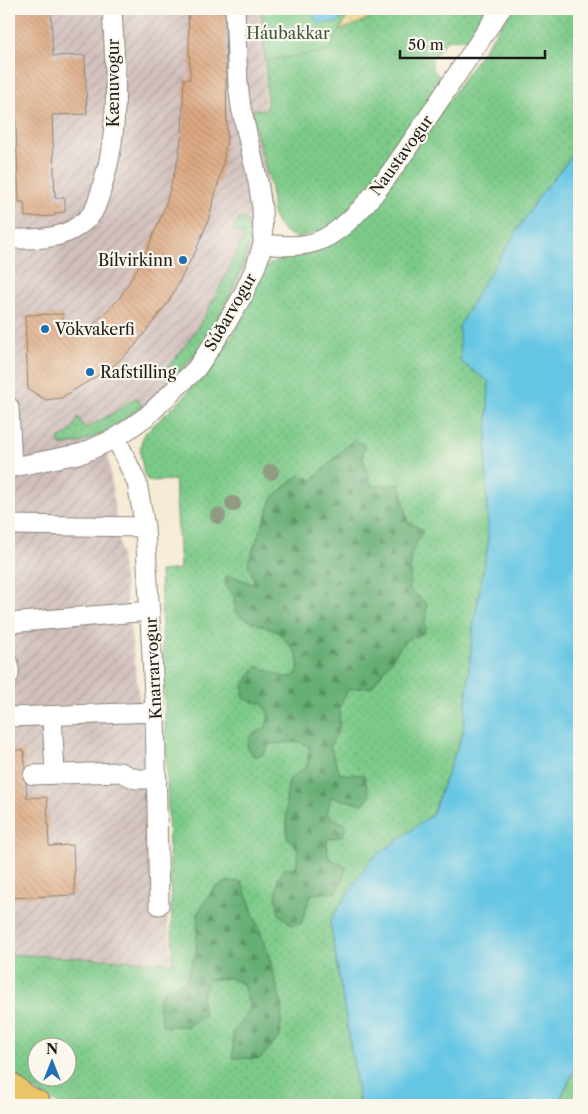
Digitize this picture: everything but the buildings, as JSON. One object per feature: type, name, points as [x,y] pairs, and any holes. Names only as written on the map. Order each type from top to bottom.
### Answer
[{"type":"highway","points":[[9,1086],[37,1105]]},
{"type":"street","name":"Kænuvogur","points":[[9,239],[46,238],[72,230],[92,214],[100,195],[108,166],[113,131],[116,94],[112,9]]},
{"type":"street","name":"Súðarvogur","points":[[10,467],[83,452],[116,438],[147,416],[196,369],[242,297],[256,266],[263,244],[262,208],[258,182],[247,139],[239,92],[235,9]]},
{"type":"street","name":"Naustavogur","points":[[263,244],[308,244],[323,239],[341,228],[366,203],[393,170],[502,9]]},
{"type":"street","points":[[9,407],[10,467]]},
{"type":"street","name":"Knarrarvogur","points":[[116,438],[137,483],[145,527],[155,712],[159,905]]},
{"type":"street","points":[[9,525],[145,527]]},
{"type":"street","points":[[9,623],[150,611]]},
{"type":"street","points":[[9,664],[9,675]]},
{"type":"street","points":[[9,717],[155,712]]},
{"type":"street","points":[[52,716],[55,774]]},
{"type":"street","points":[[32,775],[120,772],[136,779],[157,779]]},
{"type":"shaded area","points":[[9,9],[263,9],[268,220],[212,350],[107,447],[173,963],[9,954]]},
{"type":"green space","name":"Háubakkar","points":[[262,9],[351,9],[329,51],[265,61]]},
{"type":"green space","points":[[264,9],[317,37],[350,27],[380,13],[382,9],[493,9],[476,33],[465,39],[448,39],[432,59],[432,68],[439,76],[441,86],[396,155],[337,226],[297,238],[285,232],[274,217],[270,183],[254,119],[253,110],[267,109]]},
{"type":"green space","points":[[512,9],[579,9],[579,143],[461,362],[489,382],[486,457],[488,544],[473,628],[463,732],[432,815],[369,861],[330,921],[360,1105],[61,1105],[28,1086],[78,1086],[78,1036],[28,1036],[28,1086],[9,1073],[9,954],[173,963],[160,571],[180,569],[175,480],[148,481],[144,474],[140,451],[142,440],[146,432],[182,399],[219,357],[241,321],[262,273],[268,265],[309,253],[342,237],[375,207]]},
{"type":"green space","points":[[239,219],[245,219],[249,231],[248,247],[242,267],[212,328],[194,355],[174,378],[166,369],[191,337],[219,289],[244,235],[232,230]]},
{"type":"green space","points":[[136,397],[142,406],[114,426],[83,441],[60,445],[58,439],[71,431],[78,417],[85,429],[115,412]]},
{"type":"green space","points":[[354,439],[365,446],[363,459],[372,486],[400,484],[408,522],[423,530],[411,554],[410,590],[427,604],[424,633],[405,641],[372,687],[349,689],[340,704],[339,730],[330,746],[340,774],[364,775],[370,797],[363,804],[331,797],[327,815],[347,825],[343,835],[327,840],[328,857],[347,868],[337,892],[311,894],[301,924],[292,925],[279,914],[276,899],[278,877],[285,868],[296,867],[298,850],[287,837],[286,796],[289,780],[307,766],[310,747],[300,742],[270,744],[263,755],[253,756],[247,746],[251,736],[266,727],[269,716],[263,704],[244,699],[243,686],[257,666],[284,677],[293,677],[299,669],[297,654],[278,632],[243,618],[235,611],[234,595],[226,587],[225,579],[226,576],[230,576],[255,584],[248,563],[273,497],[299,475],[312,480]]},
{"type":"green space","points":[[229,881],[242,882],[269,956],[282,1007],[280,1037],[260,1059],[233,1058],[233,1032],[250,1009],[243,984],[229,978],[208,980],[202,997],[204,1016],[188,1026],[163,1026],[158,1002],[164,989],[185,982],[196,952],[198,913],[213,889]]},
{"type":"green space","points":[[579,1061],[579,1105],[559,1105],[563,1093]]},
{"type":"sand","points":[[350,9],[382,9],[380,13],[350,27],[317,37]]},
{"type":"water","points":[[309,9],[350,9],[337,23],[318,23]]},
{"type":"water","points":[[579,143],[579,1061],[559,1105],[360,1105],[330,921],[369,861],[432,815],[463,732],[473,628],[488,544],[486,457],[489,382],[461,362],[459,327],[478,292],[539,196],[573,155]]},
{"type":"place","name":"Bílvirkinn","points":[[183,260]]},
{"type":"place","name":"Vökvakerfi","points":[[45,329]]},
{"type":"place","name":"Rafstilling","points":[[90,372]]}]
